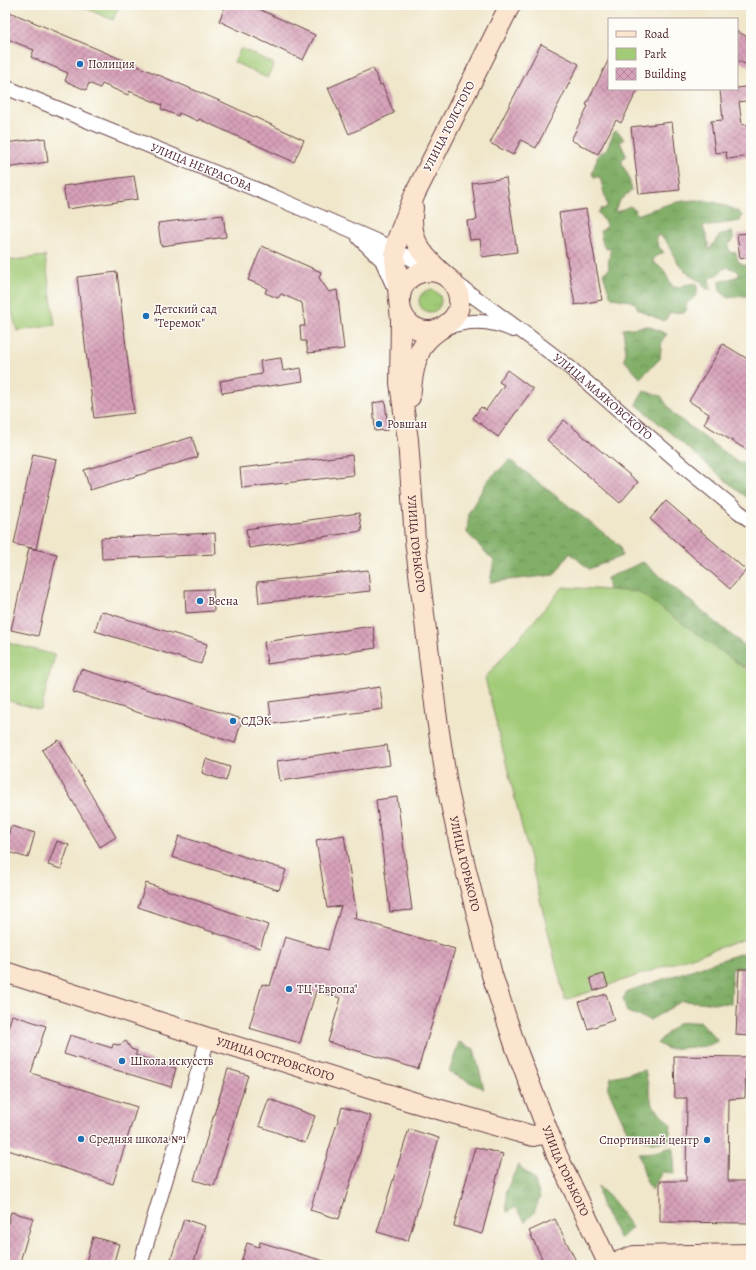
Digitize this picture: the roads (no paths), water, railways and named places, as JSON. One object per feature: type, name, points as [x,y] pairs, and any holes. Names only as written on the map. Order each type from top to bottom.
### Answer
[{"type":"street","name":"УЛИЦА ТОЛСТОГО","points":[[400,304],[395,266],[397,240],[400,231],[415,194],[510,5]]},
{"type":"street","name":"УЛИЦА НЕКРАСОВА","points":[[5,87],[270,195],[396,250],[444,276]]},
{"type":"street","points":[[415,194],[412,214],[413,237],[428,261],[457,288],[459,306],[455,316],[442,328]]},
{"type":"street","points":[[351,230],[382,260],[389,274],[401,310],[407,321],[417,328],[430,331],[465,322],[482,321],[505,327],[531,338]]},
{"type":"street","points":[[400,304],[402,289],[412,277],[426,271],[444,276]]},
{"type":"street","name":"УЛИЦА МАЯКОВСКОГО","points":[[444,276],[569,367],[689,471],[751,520]]},
{"type":"street","name":"УЛИЦА ГОРЬКОГО","points":[[400,304],[400,383],[408,440],[415,540],[436,712],[448,791],[492,975],[516,1048],[557,1155],[609,1265]]},
{"type":"street","name":"УЛИЦА ГОРЬКОГО","points":[[408,440],[410,400],[417,358],[428,338],[442,328]]},
{"type":"street","name":"УЛИЦА ОСТРОВСКОГО","points":[[5,972],[208,1038],[413,1102],[533,1136],[548,1133]]},
{"type":"street","points":[[140,1265],[208,1038]]},
{"type":"street","points":[[609,1265],[634,1256],[751,1254]]},
{"type":"place","name":"Полиция","points":[[80,64]]},
{"type":"place","name":"Детский сад \"Теремок\"","points":[[146,316]]},
{"type":"place","name":"Ровшан","points":[[379,424]]},
{"type":"place","name":"Весна","points":[[200,601]]},
{"type":"place","name":"СДЭК","points":[[233,721]]},
{"type":"place","name":"ТЦ \"Европа\"","points":[[289,989]]},
{"type":"place","name":"Школа искусств","points":[[122,1061]]},
{"type":"place","name":"Средняя школа №1","points":[[81,1139]]},
{"type":"place","name":"Спортивный центр","points":[[707,1140]]}]
